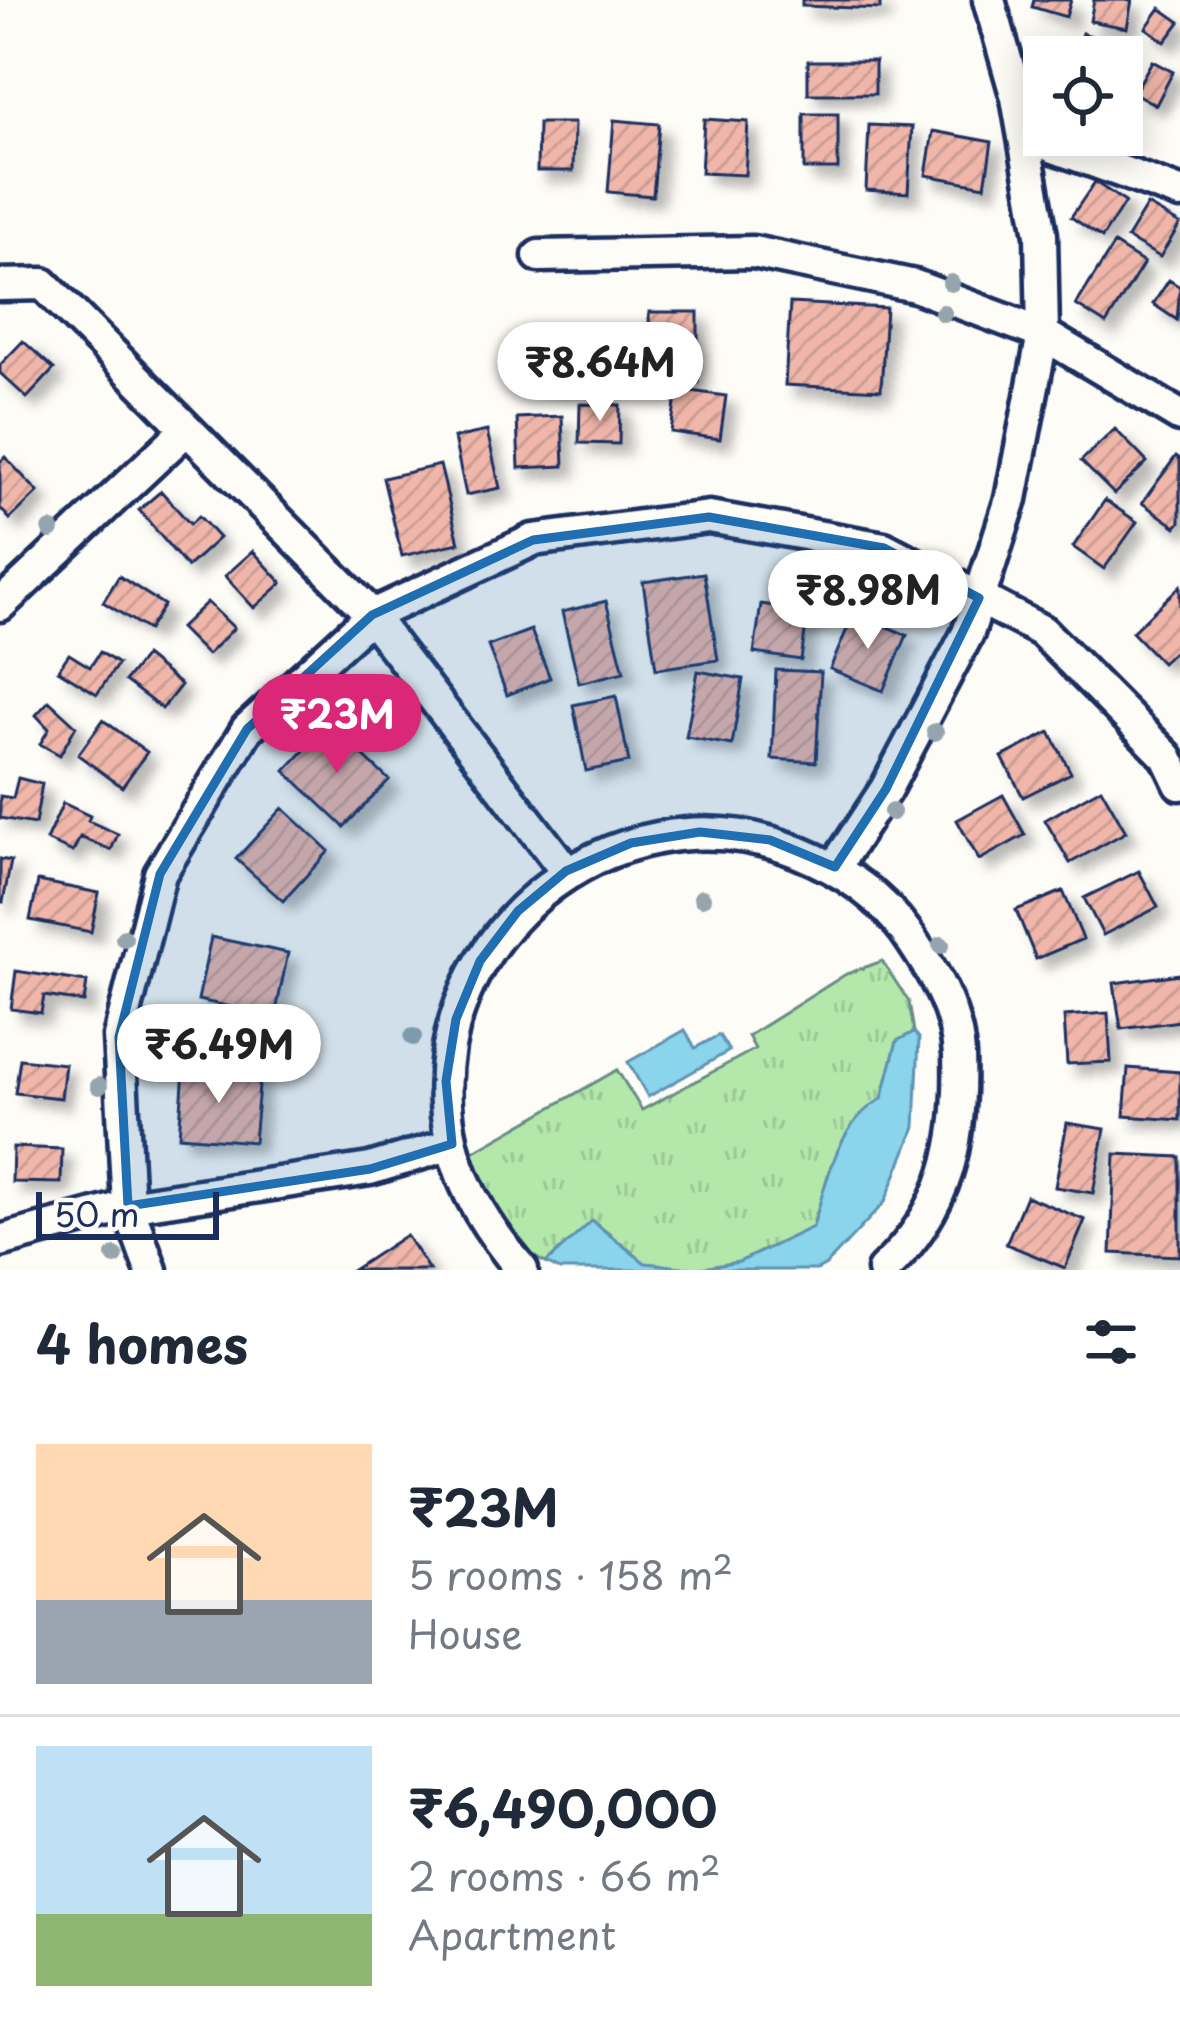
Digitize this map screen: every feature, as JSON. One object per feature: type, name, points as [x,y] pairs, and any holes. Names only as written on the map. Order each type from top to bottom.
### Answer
[{"type":"street","points":[[989,0],[1023,132]]},
{"type":"street","points":[[835,867],[886,789],[968,632],[1011,499],[1043,334],[1041,235],[1027,156]]},
{"type":"street","points":[[1079,156],[1180,193]]},
{"type":"street","points":[[539,256],[753,252],[916,286],[1043,334],[1180,416]]},
{"type":"street","points":[[0,285],[43,284],[372,615],[566,872]]},
{"type":"street","points":[[0,604],[187,429]]},
{"type":"street","points":[[151,1270],[128,1206],[119,1037],[160,874],[247,729],[372,615],[533,540],[709,517],[884,548],[1042,631],[1166,757],[1180,784]]},
{"type":"street","points":[[522,1270],[477,1211],[452,1144],[446,1082],[456,1019],[480,962],[518,911],[566,872],[631,842],[700,832],[770,841],[835,867],[892,914],[935,973],[958,1043],[961,1116],[943,1186],[905,1250],[883,1270]]},
{"type":"street","points":[[0,1241],[128,1206],[370,1169],[452,1144]]},
{"type":"highlighted area","points":[[709,517],[884,548],[979,598],[886,789],[835,867],[770,840],[700,832],[631,843],[566,871],[518,911],[480,961],[456,1019],[446,1081],[452,1144],[370,1169],[128,1206],[119,1037],[160,874],[247,729],[372,615],[533,540]]},
{"type":"green space","points":[[882,961],[909,1002],[914,1032],[897,1041],[882,1099],[831,1165],[813,1227],[739,1262],[697,1269],[645,1263],[593,1221],[546,1263],[507,1231],[468,1155],[617,1070],[642,1110],[755,1049],[748,1036],[846,974]]},
{"type":"water","points":[[685,1030],[695,1048],[719,1035],[729,1051],[648,1097],[628,1062]]},
{"type":"water","points":[[914,1032],[919,1038],[915,1127],[885,1202],[826,1265],[817,1270],[560,1270],[546,1263],[592,1221],[645,1263],[697,1269],[739,1262],[813,1227],[844,1138],[854,1122],[882,1099],[897,1041]]},
{"type":"building","points":[[802,0],[880,0],[880,9],[802,6]]},
{"type":"building","points":[[1034,0],[1071,0],[1066,17],[1032,7]]},
{"type":"building","points":[[1094,0],[1132,0],[1127,28],[1090,21]]},
{"type":"building","points":[[1160,8],[1180,22],[1165,42],[1146,28]]},
{"type":"building","points":[[808,61],[875,61],[875,94],[808,94]]},
{"type":"building","points":[[1152,61],[1173,72],[1156,105],[1143,98],[1143,77]]},
{"type":"building","points":[[804,114],[838,114],[838,169],[804,169]]},
{"type":"building","points":[[704,119],[748,122],[745,175],[701,173]]},
{"type":"building","points":[[614,120],[659,124],[653,196],[608,192]]},
{"type":"building","points":[[538,123],[574,123],[573,171],[537,171]]},
{"type":"building","points":[[869,125],[912,127],[908,193],[866,190]]},
{"type":"building","points":[[933,131],[992,142],[985,186],[926,175]]},
{"type":"building","points":[[1095,182],[1125,202],[1102,238],[1071,217]]},
{"type":"building","points":[[1147,205],[1180,224],[1160,257],[1127,238]]},
{"type":"building","points":[[1114,244],[1144,263],[1106,324],[1076,305]]},
{"type":"building","points":[[1169,280],[1180,287],[1177,320],[1153,304]]},
{"type":"building","points":[[790,303],[886,308],[881,390],[785,385]]},
{"type":"building","points":[[649,312],[698,312],[698,383],[650,383]]},
{"type":"building","points":[[542,327],[597,328],[596,386],[541,385]]},
{"type":"building","points":[[23,341],[54,369],[27,398],[0,373],[0,365]]},
{"type":"building","points":[[677,389],[726,396],[720,439],[671,432]]},
{"type":"building","points":[[580,404],[620,405],[619,444],[579,443]]},
{"type":"building","points":[[562,416],[564,466],[519,468],[517,418]]},
{"type":"building","points":[[1115,429],[1147,462],[1114,494],[1081,461]]},
{"type":"building","points":[[487,431],[500,488],[466,495],[454,438]]},
{"type":"building","points":[[1176,456],[1180,459],[1180,522],[1176,527],[1142,503]]},
{"type":"building","points":[[5,457],[38,492],[10,519],[0,508],[0,462]]},
{"type":"building","points":[[440,465],[459,543],[402,556],[383,478]]},
{"type":"building","points":[[161,491],[190,524],[199,516],[219,538],[187,567],[139,510]]},
{"type":"building","points":[[1105,500],[1137,522],[1104,569],[1073,547]]},
{"type":"building","points":[[253,551],[282,583],[254,608],[225,576]]},
{"type":"building","points":[[704,573],[718,660],[656,669],[643,582]]},
{"type":"building","points":[[119,576],[164,605],[148,630],[103,602]]},
{"type":"building","points":[[1180,586],[1180,646],[1162,663],[1132,632]]},
{"type":"building","points":[[606,601],[624,672],[579,683],[562,612]]},
{"type":"building","points":[[207,602],[234,628],[207,655],[180,628]]},
{"type":"building","points":[[761,604],[808,611],[801,660],[754,653]]},
{"type":"building","points":[[854,613],[907,635],[883,691],[830,669]]},
{"type":"building","points":[[531,630],[550,678],[507,695],[488,646]]},
{"type":"building","points":[[100,652],[118,664],[97,694],[58,670],[69,654],[90,667]]},
{"type":"building","points":[[145,656],[181,685],[162,709],[125,681]]},
{"type":"building","points":[[776,670],[821,672],[816,762],[772,759]]},
{"type":"building","points":[[698,671],[743,679],[732,745],[686,737]]},
{"type":"building","points":[[616,696],[629,762],[586,771],[573,705]]},
{"type":"building","points":[[49,701],[76,726],[60,755],[40,744],[49,729],[36,715]]},
{"type":"building","points":[[103,720],[147,752],[122,787],[78,755]]},
{"type":"building","points":[[329,724],[389,780],[344,827],[285,771]]},
{"type":"building","points":[[1050,732],[1071,773],[1023,797],[1002,757]]},
{"type":"building","points":[[18,778],[42,784],[35,824],[0,818],[0,796],[13,798]]},
{"type":"building","points":[[1101,788],[1126,832],[1070,863],[1045,820]]},
{"type":"building","points":[[1003,795],[1025,835],[979,860],[957,820]]},
{"type":"building","points":[[63,803],[118,834],[111,850],[80,837],[73,852],[46,840]]},
{"type":"building","points":[[283,808],[329,851],[283,901],[236,859]]},
{"type":"building","points":[[0,859],[11,861],[3,902],[0,901]]},
{"type":"building","points":[[1139,871],[1158,907],[1103,935],[1084,898]]},
{"type":"building","points":[[38,881],[99,893],[91,932],[30,920]]},
{"type":"building","points":[[1063,891],[1083,939],[1036,959],[1016,910]]},
{"type":"building","points":[[211,937],[288,953],[275,1016],[198,1000]]},
{"type":"building","points":[[16,971],[87,982],[84,1002],[44,996],[41,1013],[11,1009]]},
{"type":"building","points":[[1180,974],[1180,1021],[1121,1029],[1114,983]]},
{"type":"building","points":[[1108,1013],[1111,1062],[1067,1064],[1064,1016]]},
{"type":"building","points":[[20,1059],[65,1064],[61,1098],[15,1093]]},
{"type":"building","points":[[1128,1068],[1180,1072],[1180,1120],[1124,1116]]},
{"type":"building","points":[[184,1070],[260,1075],[254,1142],[179,1136]]},
{"type":"building","points":[[1067,1123],[1105,1129],[1093,1193],[1055,1187]]},
{"type":"building","points":[[13,1147],[62,1149],[61,1183],[12,1182]]},
{"type":"building","points":[[1115,1154],[1180,1157],[1180,1256],[1111,1253]]},
{"type":"building","points":[[1026,1196],[1085,1220],[1065,1268],[1006,1244]]},
{"type":"building","points":[[406,1235],[429,1270],[353,1270]]}]
